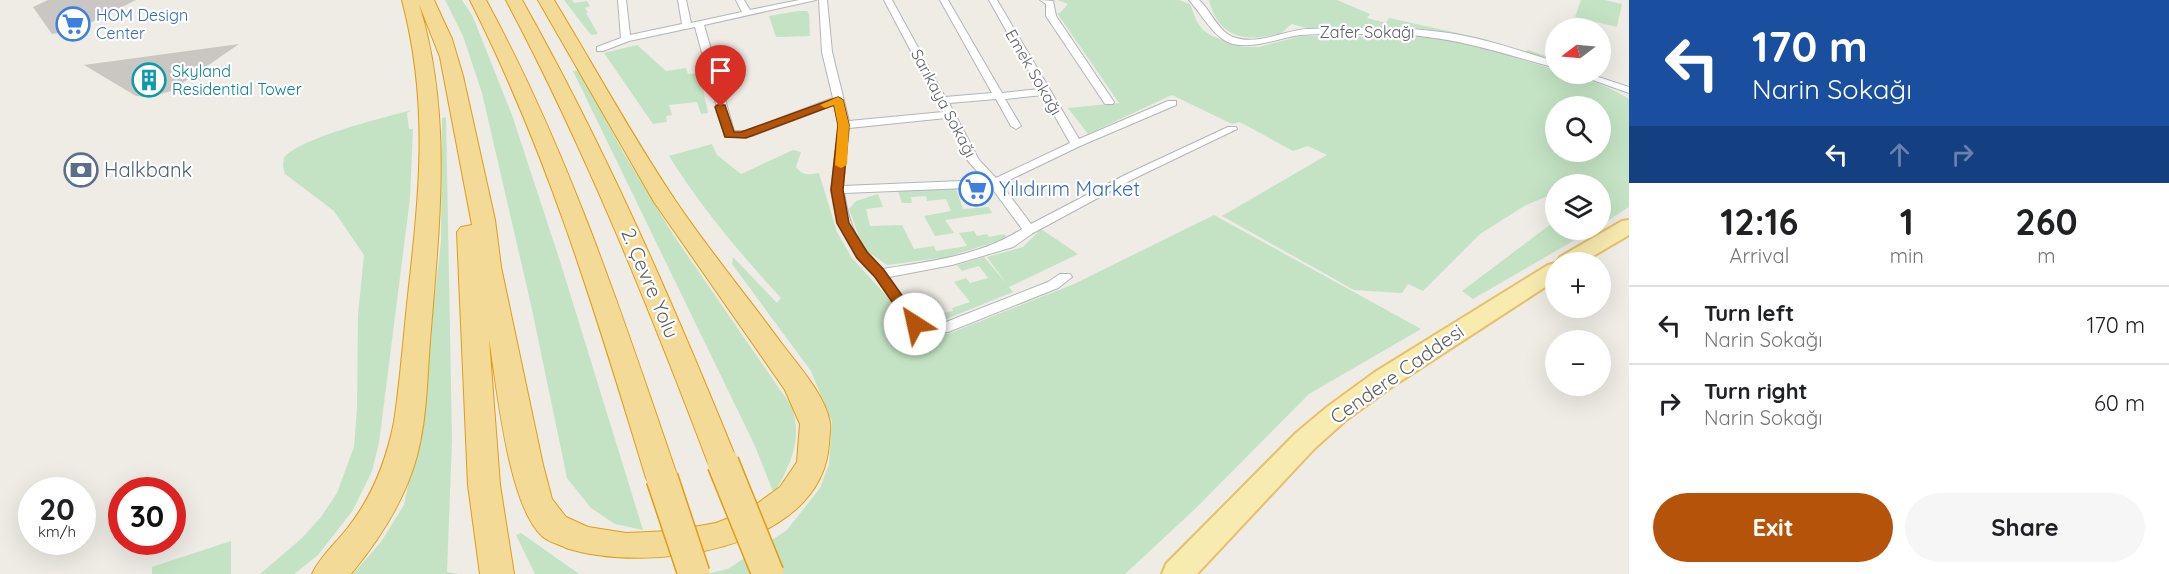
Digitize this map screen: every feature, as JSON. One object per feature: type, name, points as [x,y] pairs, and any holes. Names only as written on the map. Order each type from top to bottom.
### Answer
[{"type":"highway","points":[[329,574],[352,549],[384,501],[397,471],[409,414],[430,166],[429,104],[423,50],[410,0]]},
{"type":"highway","points":[[426,0],[439,26],[453,68],[528,467],[538,504],[556,530],[576,548],[597,558],[624,565],[676,566],[721,553],[770,525],[786,510],[810,471],[815,448],[815,424],[806,399],[665,202],[546,0]]},
{"type":"highway","points":[[478,0],[501,43],[553,161],[599,289],[694,574]]},
{"type":"highway","name":"2. Çevre Yolu","points":[[514,0],[555,74],[618,206],[672,333],[768,574]]},
{"type":"highway","points":[[468,153],[479,420],[489,527],[497,574]]},
{"type":"main road","points":[[1585,252],[1629,226]]},
{"type":"main road","name":"Cendere Caddesi","points":[[1177,574],[1305,441],[1336,414],[1389,376],[1545,277]]},
{"type":"street","points":[[622,0],[626,39]]},
{"type":"street","points":[[682,0],[687,26]]},
{"type":"street","points":[[740,0],[747,14]]},
{"type":"street","points":[[600,49],[626,39],[808,0]]},
{"type":"street","points":[[823,0],[822,12],[827,52],[844,125],[837,190],[843,223],[861,255],[880,274],[915,324],[924,329],[948,327],[1053,285],[1065,277]]},
{"type":"street","name":"Sarıkaya Sokağı","points":[[888,0],[974,161],[994,183],[1029,230]]},
{"type":"street","points":[[944,0],[1016,126]]},
{"type":"street","name":"Emek Sokağı","points":[[993,0],[1076,144]]},
{"type":"street","points":[[1044,0],[1050,3],[1052,15],[1108,102]]},
{"type":"street","name":"Zafer Sokağı","points":[[1193,0],[1201,6],[1216,30],[1234,41],[1244,42],[1303,32],[1408,31],[1468,40],[1545,62]]},
{"type":"street","points":[[699,24],[729,135],[748,134],[838,100]]},
{"type":"street","points":[[1611,84],[1629,90]]},
{"type":"street","points":[[941,101],[1045,92]]},
{"type":"street","points":[[837,190],[994,183],[1076,144],[1172,103]]},
{"type":"street","points":[[844,125],[948,115]]},
{"type":"street","points":[[880,274],[952,261],[997,248],[1018,239],[1029,230],[1129,177],[1232,129]]},
{"type":"green space","points":[[445,0],[462,0],[473,17],[512,115],[560,261],[643,530],[615,524],[591,508],[567,478],[531,305],[482,93],[463,36]]},
{"type":"green space","points":[[564,0],[572,0],[574,3],[587,1],[590,6],[585,8],[588,13],[586,13],[598,34],[591,35]]},
{"type":"green space","points":[[1057,0],[1179,0],[1190,4],[1203,30],[1212,36],[1243,47],[1259,47],[1301,36],[1433,37],[1483,47],[1545,67],[1545,84],[1598,84],[1629,99],[1629,207],[1611,219],[1611,174],[1545,174],[1545,197],[1526,205],[1480,234],[1423,291],[1408,284],[1402,293],[1354,290],[1222,216],[1327,155],[1308,146],[1293,151],[1240,122],[1232,124],[1172,95],[1088,134],[1068,108],[1119,103],[1057,13],[1060,13],[1068,4]]},
{"type":"green space","points":[[1209,0],[1337,0],[1370,14],[1367,18],[1386,23],[1389,18],[1485,39],[1525,52],[1528,50],[1545,56],[1545,60],[1472,38],[1421,29],[1339,31],[1292,24],[1278,34],[1246,37],[1229,32],[1222,26]]},
{"type":"green space","points":[[1581,0],[1605,0],[1622,4],[1617,27],[1611,26],[1611,18],[1575,17]]},
{"type":"green space","points":[[807,11],[809,14],[810,36],[776,37],[769,16]]},
{"type":"green space","points":[[637,45],[666,71],[686,68],[688,74],[700,73],[708,113],[701,114],[697,102],[669,105],[672,115],[666,116],[667,122],[653,124],[604,53]]},
{"type":"green space","points":[[579,70],[623,152],[672,233],[792,407],[796,431],[793,452],[790,463],[774,494],[755,446],[573,71]]},
{"type":"green space","points":[[412,110],[407,113],[409,129],[413,129],[410,198],[379,443],[372,471],[353,510],[318,555],[294,574],[260,574],[302,538],[321,517],[337,493],[354,447],[357,409],[358,315],[364,255],[334,211],[285,174],[284,158],[292,150],[324,136]]},
{"type":"green space","points":[[446,117],[452,440],[447,572],[459,574],[353,574],[381,542],[404,505],[419,431],[441,242],[442,118]]},
{"type":"green space","points":[[712,144],[717,155],[741,174],[793,150],[801,152],[796,167],[806,174],[819,173],[837,232],[852,258],[920,333],[948,334],[1074,284],[1214,215],[1421,329],[1309,394],[1196,508],[1125,574],[706,574],[728,569],[787,530],[820,488],[829,464],[832,422],[811,371],[732,264],[733,257],[777,303],[781,298],[722,230],[669,156]]},
{"type":"green space","points":[[956,189],[963,209],[989,207],[992,213],[945,220],[954,233],[935,236],[924,216],[951,211],[946,199],[927,201],[926,196],[911,197],[912,203],[902,203],[898,191]]},
{"type":"green space","points":[[878,194],[883,207],[866,209],[870,226],[902,225],[914,249],[934,246],[936,251],[967,246],[959,233],[974,231],[977,236],[987,234],[989,237],[1004,234],[1008,238],[947,257],[887,265],[863,248],[849,209],[856,201]]},
{"type":"green space","points":[[1041,229],[1078,254],[1009,287],[1013,292],[946,319],[930,318],[929,314],[953,311],[952,308],[970,302],[954,282],[966,278],[970,283],[988,278],[979,266],[962,271],[957,265],[984,257],[1006,283],[987,257],[1023,247]]},
{"type":"green space","points":[[1545,229],[1545,240],[1575,240],[1554,252],[1545,252],[1545,257],[1473,299],[1462,291]]},
{"type":"green space","points":[[521,533],[579,574],[535,574],[516,535]]},
{"type":"green space","points":[[231,541],[231,574],[152,574],[152,567]]},
{"type":"building","points":[[48,0],[136,0],[74,31],[52,34],[33,7]]},
{"type":"building","name":"Skyland Residential Tower","points":[[239,44],[171,91],[151,97],[136,96],[84,65]]},
{"type":"slow traffic","points":[[825,105],[838,100],[844,125],[841,165]]},
{"type":"place","name":"HOM Design Center","points":[[73,24]]},
{"type":"place","name":"Skyland Residential Tower","points":[[149,80]]},
{"type":"place","name":"Halkbank","points":[[81,170]]},
{"type":"place","name":"Yılıdırım Market","points":[[976,189]]},
{"type":"route","points":[[721,107],[729,135],[742,136],[838,100],[844,125],[837,190],[843,223],[861,255],[880,274],[915,324]]}]
